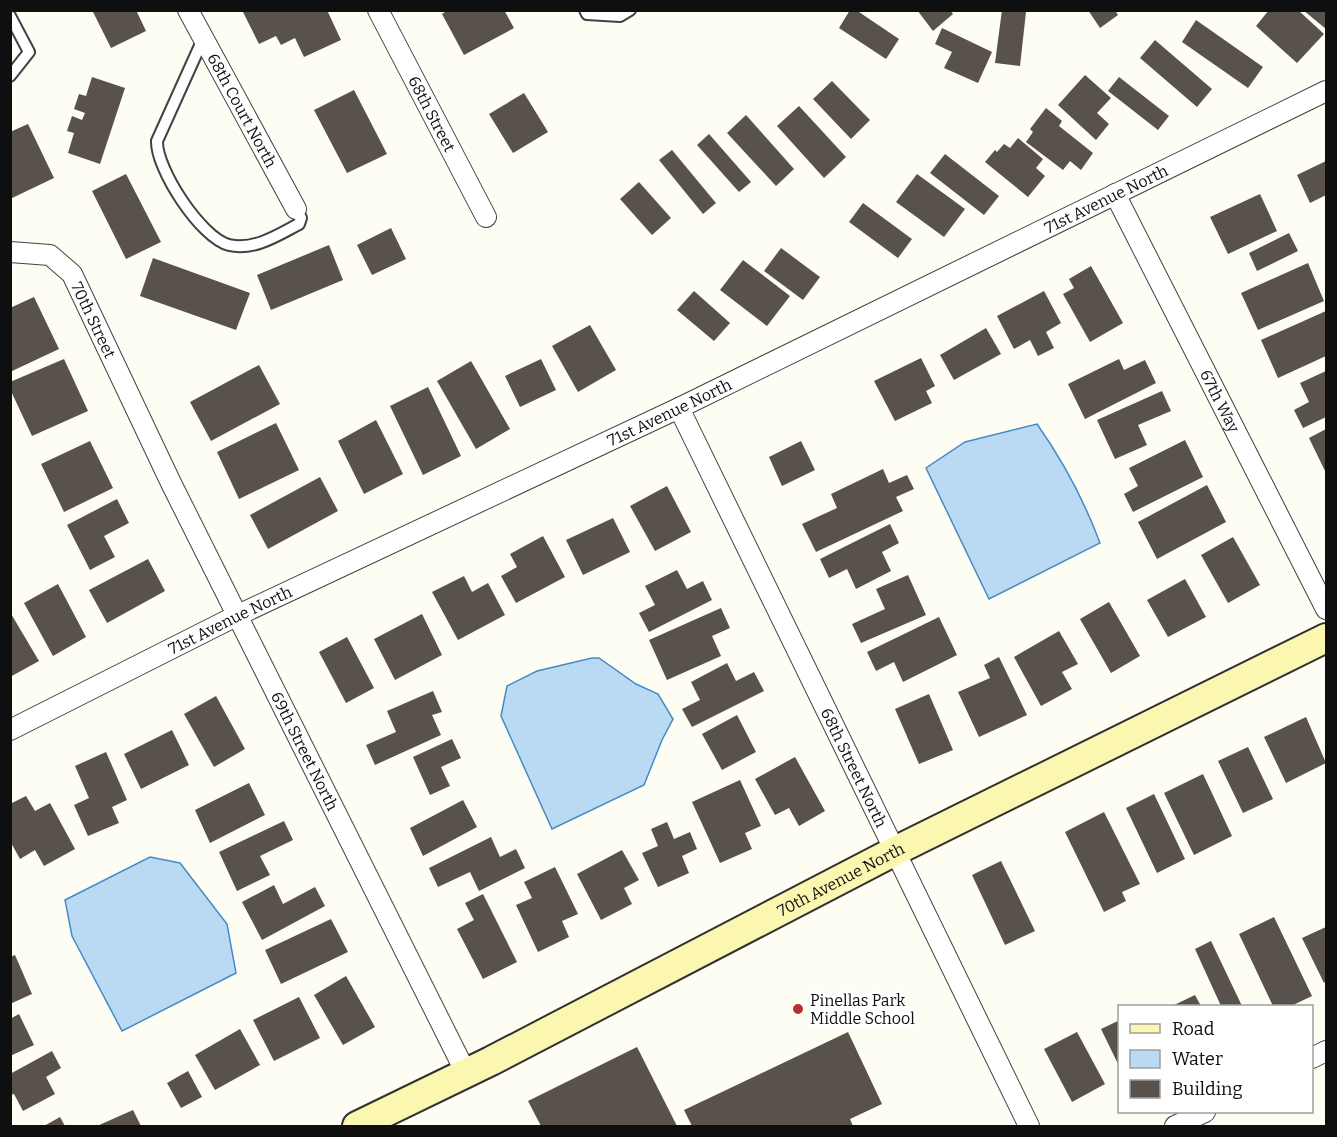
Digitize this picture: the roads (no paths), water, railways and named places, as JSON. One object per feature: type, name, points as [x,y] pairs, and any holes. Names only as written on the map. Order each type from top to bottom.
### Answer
[{"type":"street","name":"68th Court North","points":[[188,10],[296,209]]},
{"type":"street","name":"68th Street","points":[[378,10],[486,217]]},
{"type":"street","name":"71st Avenue North","points":[[10,730],[236,616],[679,408],[1326,91]]},
{"type":"street","name":"67th Way","points":[[1115,194],[1326,609]]},
{"type":"street","name":"70th Street","points":[[10,252],[50,255],[72,274],[144,428]]},
{"type":"street","name":"68th Street North","points":[[679,408],[1029,1126]]},
{"type":"street","name":"69th Street North","points":[[144,428],[466,1073]]},
{"type":"street","name":"70th Avenue North","points":[[357,1126],[466,1073],[895,851],[1326,638]]},
{"type":"street","points":[[1175,1126],[1203,1113]]},
{"type":"lane","points":[[585,10],[587,14],[620,16],[630,10]]},
{"type":"lane","points":[[10,16],[29,52],[10,76]]},
{"type":"lane","points":[[203,39],[157,141],[157,151],[168,178],[203,226],[227,245],[259,244],[297,226],[301,223],[301,218],[296,209]]},
{"type":"water","points":[[1037,424],[1072,481],[1100,543],[989,599],[926,468],[965,442]]},
{"type":"water","points":[[599,658],[636,684],[658,694],[673,719],[644,785],[552,829],[501,716],[507,686],[537,671]]},
{"type":"water","points":[[150,857],[180,863],[227,924],[236,973],[122,1031],[72,936],[65,900]]},
{"type":"place","name":"Pinellas Park Middle School","points":[[798,1009]]}]
